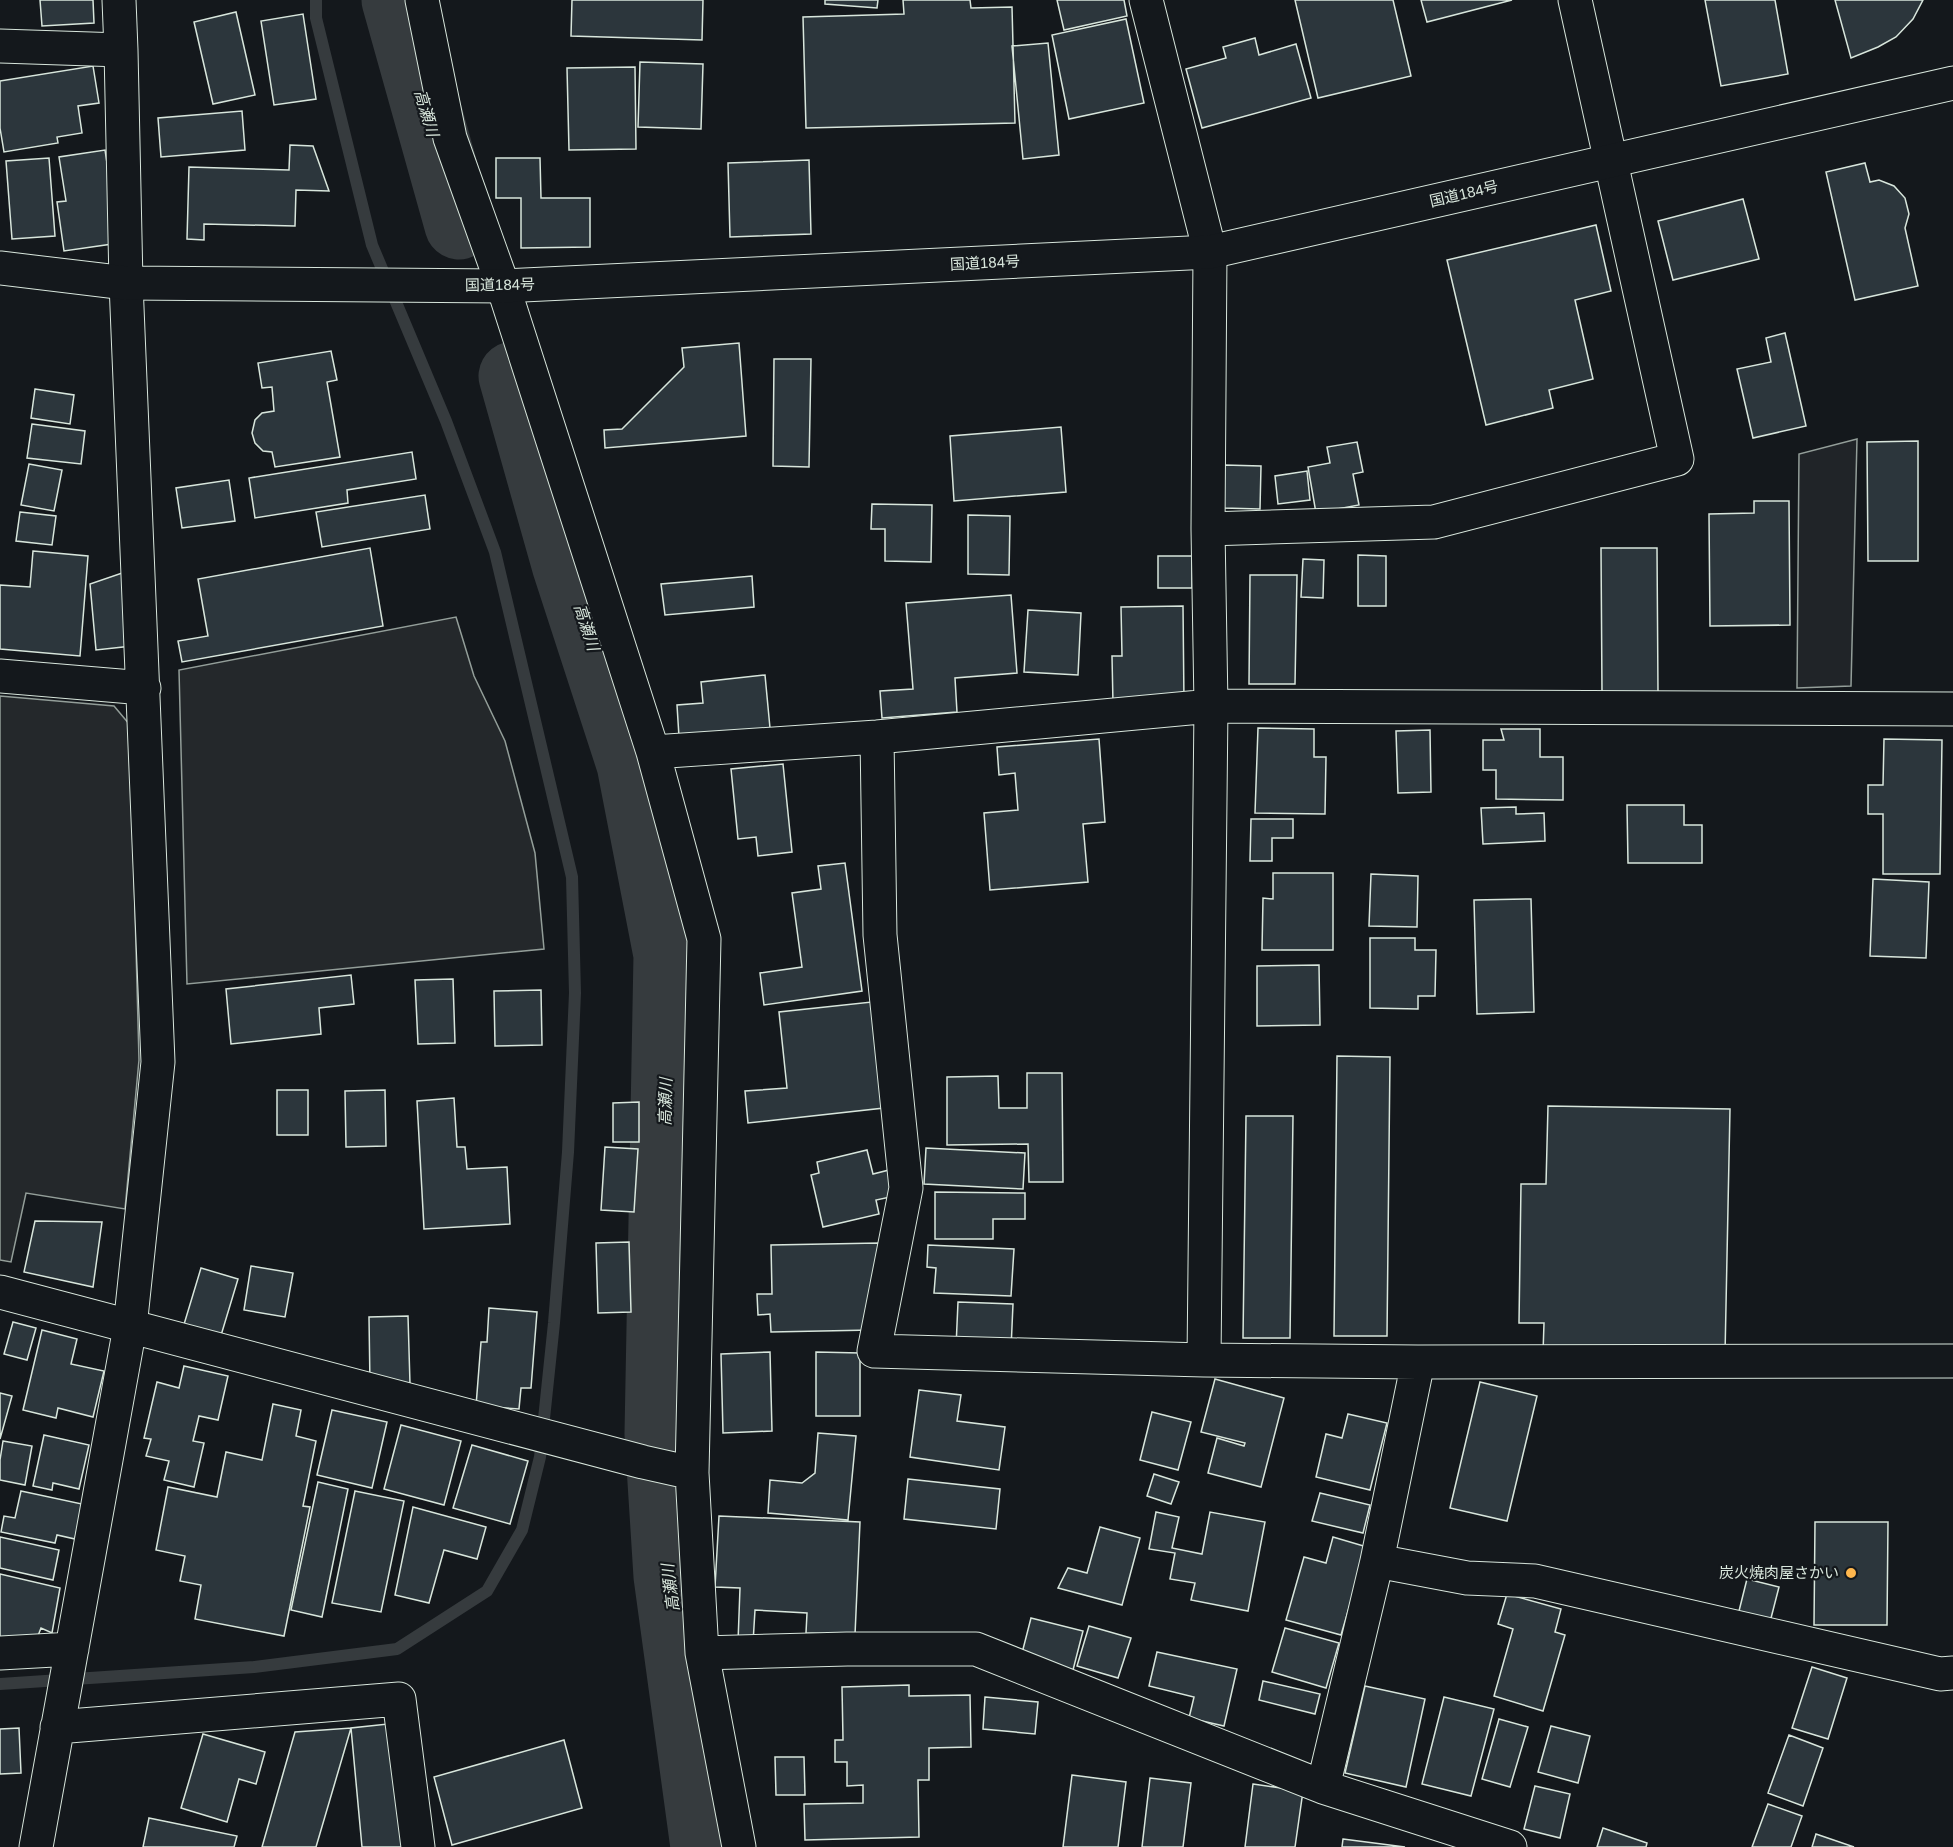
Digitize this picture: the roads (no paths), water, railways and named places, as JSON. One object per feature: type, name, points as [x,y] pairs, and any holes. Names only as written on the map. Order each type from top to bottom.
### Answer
[{"type":"main road","points":[[36,1847],[130,1327],[158,1062],[126,283],[118,0]]},
{"type":"main road","points":[[422,0],[450,138],[503,286],[653,752],[704,939],[692,1473],[702,1653],[739,1847]]},
{"type":"main road","points":[[1146,0],[1210,252],[1208,529],[1211,706],[1204,1360]]},
{"type":"main road","points":[[1208,529],[1434,522],[1677,459],[1575,0]]},
{"type":"main road","points":[[0,46],[121,50]]},
{"type":"main road","name":"国道184号","points":[[0,268],[126,283],[503,286],[1210,252],[1953,83]]},
{"type":"main road","points":[[0,676],[144,688]]},
{"type":"main road","points":[[653,752],[877,737],[1211,706],[1953,709]]},
{"type":"main road","points":[[877,737],[880,935],[906,1188],[874,1351],[1204,1360],[1418,1362],[1953,1361]]},
{"type":"main road","points":[[0,1292],[692,1473]]},
{"type":"main road","points":[[1323,1787],[1377,1561],[1418,1362]]},
{"type":"main road","points":[[1377,1561],[1467,1578],[1535,1581],[1940,1674],[1953,1673]]},
{"type":"main road","points":[[702,1653],[847,1648],[976,1648],[1323,1787],[1510,1847]]},
{"type":"main road","points":[[0,1653],[72,1649]]},
{"type":"main road","points":[[57,1727],[399,1699],[418,1847]]},
{"type":"waterway","points":[[0,1684],[254,1667],[397,1649],[487,1591],[522,1530],[540,1457],[568,1152],[575,993],[572,877],[495,552],[446,421],[372,245],[316,18],[316,0]]},
{"type":"waterway","name":"高瀬川","points":[[396,0],[459,225]]},
{"type":"waterway","name":"高瀬川","points":[[513,376],[566,564],[631,764],[668,955],[659,1434],[668,1576],[705,1847]]},
{"type":"place","name":"炭火焼肉屋さかい","points":[[1851,1573]]}]
